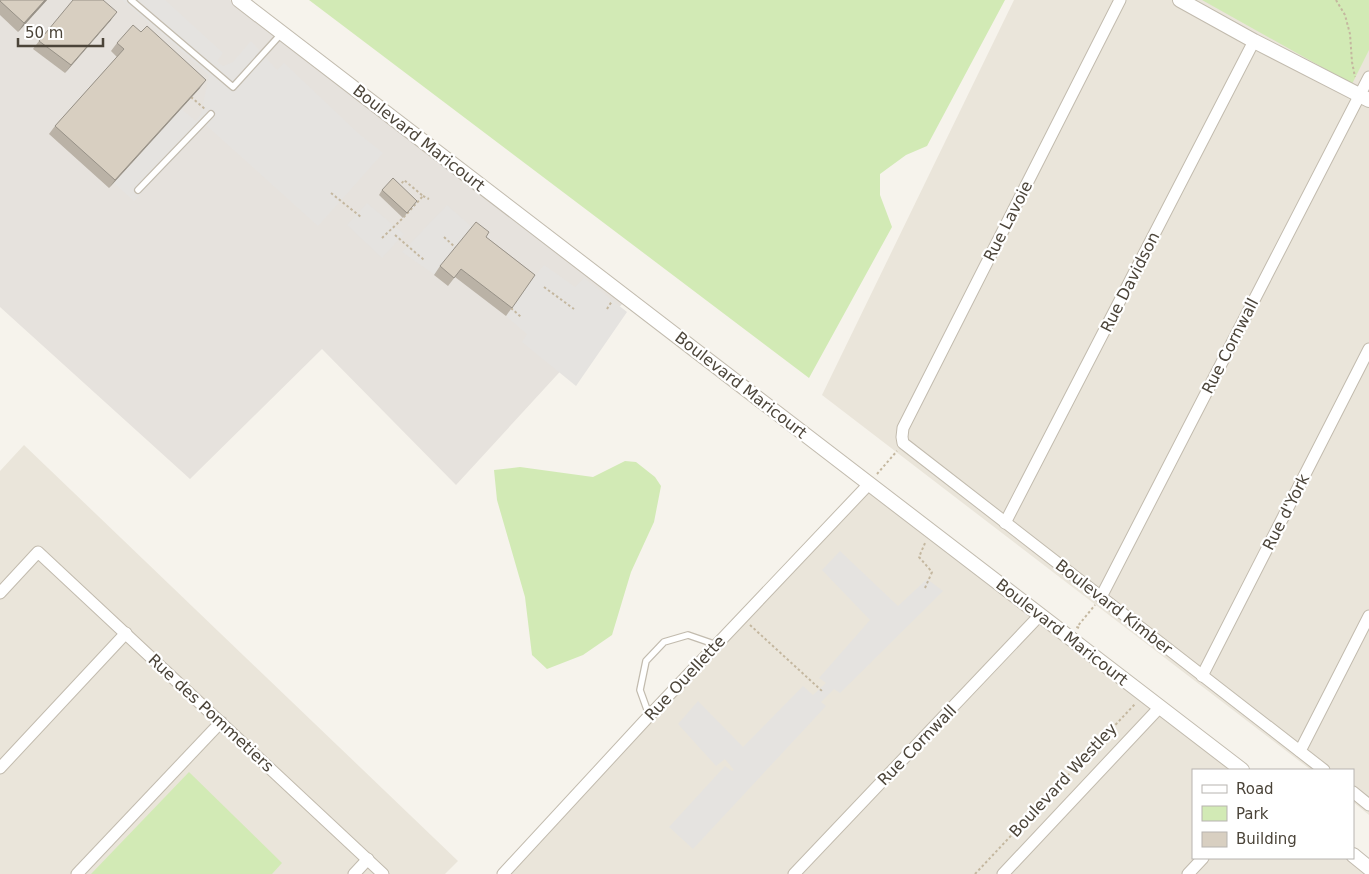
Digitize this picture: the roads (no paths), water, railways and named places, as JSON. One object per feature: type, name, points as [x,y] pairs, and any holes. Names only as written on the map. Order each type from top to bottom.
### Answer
[{"type":"street","name":"Boulevard Maricourt","points":[[239,0],[1241,769]]},
{"type":"street","name":"Rue Lavoie","points":[[900,447],[904,428],[1120,0]]},
{"type":"street","points":[[1180,0],[1254,41],[1364,97]]},
{"type":"street","name":"Rue Davidson","points":[[1005,522],[1254,41]]},
{"type":"street","name":"Rue Cornwall","points":[[1098,601],[1364,97],[1369,77]]},
{"type":"street","name":"Rue d'York","points":[[1202,676],[1369,349]]},
{"type":"street","name":"Boulevard Kimber","points":[[900,447],[1005,522],[1098,601],[1202,676],[1323,769]]},
{"type":"street","name":"Rue Ouellette","points":[[503,874],[649,716],[869,484]]},
{"type":"street","name":"Rue des Pommetiers","points":[[0,593],[38,552],[383,874]]},
{"type":"street","name":"Rue Cornwall","points":[[794,874],[1040,615]]},
{"type":"street","points":[[1300,751],[1369,616]]},
{"type":"street","points":[[0,768],[126,633]]},
{"type":"street","name":"Boulevard Westley","points":[[1002,874],[1160,707]]},
{"type":"street","points":[[77,874],[221,722]]},
{"type":"street","points":[[1354,793],[1369,805]]},
{"type":"street","points":[[1354,856],[1369,868]]},
{"type":"street","points":[[354,874],[368,859]]},
{"type":"street","points":[[1188,874],[1202,859]]},
{"type":"lane","points":[[131,0],[233,87],[282,32]]},
{"type":"lane","points":[[138,190],[211,114]]},
{"type":"lane","points":[[649,716],[640,690],[646,660],[664,642],[688,635],[717,645]]}]
